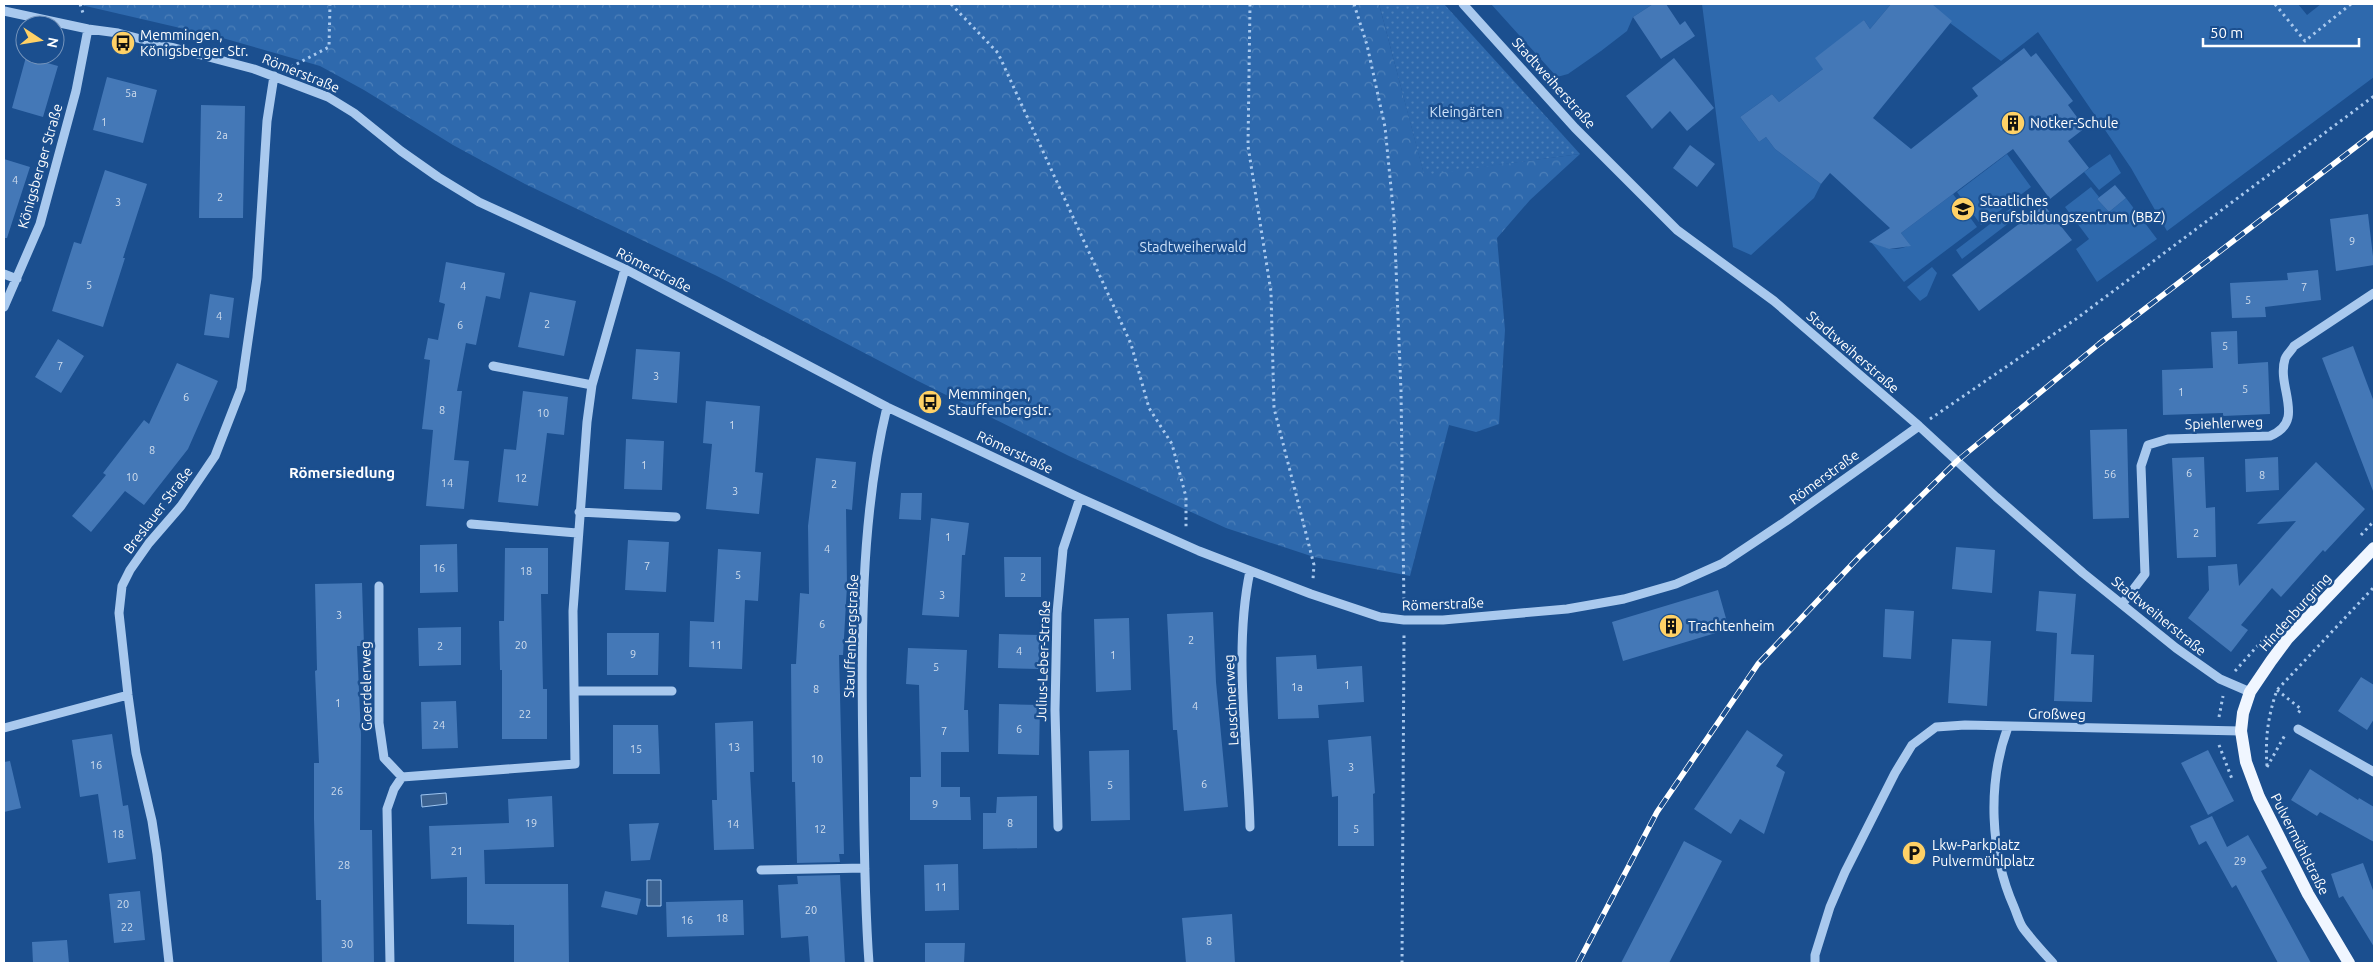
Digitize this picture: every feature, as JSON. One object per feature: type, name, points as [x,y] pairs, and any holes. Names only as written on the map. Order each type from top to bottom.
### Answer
[{"type":"main road","name":"Hindenburgring","points":[[2241,731],[2242,713],[2250,692],[2288,638],[2374,548]]},
{"type":"main road","name":"Pulvermühlstraße","points":[[2241,731],[2246,762],[2259,797],[2308,894],[2350,963]]},
{"type":"street","name":"Stadtweiherstraße","points":[[1463,4],[1575,128],[1677,230],[1774,301],[1919,426],[2083,573],[2123,603],[2182,653],[2226,682],[2250,692]]},
{"type":"street","name":"Römerstraße","points":[[4,11],[88,29],[118,33],[274,76],[328,97],[354,113],[438,178],[479,202],[626,269],[887,407],[1080,498],[1199,551],[1311,594],[1380,616],[1404,620],[1443,620],[1567,610],[1624,599],[1676,584],[1723,563],[1786,521],[1919,426]]},
{"type":"street","name":"Königsberger Straße","points":[[4,307],[40,224],[76,91],[88,29]]},
{"type":"street","name":"Breslauer Straße","points":[[169,963],[157,854],[152,822],[136,753],[128,695],[119,613],[122,586],[130,570],[144,550],[181,506],[215,456],[241,389],[257,278],[267,121],[274,76]]},
{"type":"street","points":[[390,963],[387,810],[394,789],[402,778],[575,764],[573,611],[577,534],[592,385],[626,269]]},
{"type":"street","points":[[4,274],[17,279]]},
{"type":"street","name":"Spiehlerweg","points":[[2123,603],[2145,574],[2140,466],[2148,445],[2168,439],[2270,436],[2280,432],[2287,425],[2288,405],[2284,377],[2285,358],[2294,346],[2374,293]]},
{"type":"street","points":[[493,366],[592,385]]},
{"type":"street","name":"Stauffenbergstraße","points":[[869,963],[865,868],[862,657],[871,486],[887,407]]},
{"type":"street","name":"Julius-Leber-Straße","points":[[1058,827],[1055,710],[1057,613],[1063,549],[1080,498]]},
{"type":"street","points":[[579,512],[676,517]]},
{"type":"street","points":[[471,524],[577,534]]},
{"type":"street","name":"Leuschnerweg","points":[[1250,571],[1244,601],[1242,637],[1250,827]]},
{"type":"street","name":"Goerdelerweg","points":[[379,586],[379,723],[384,758],[402,778]]},
{"type":"street","points":[[575,691],[672,691]]},
{"type":"street","points":[[4,728],[128,695]]},
{"type":"street","name":"Großweg","points":[[1815,963],[1815,955],[1830,907],[1862,836],[1912,745],[1936,727],[1965,725],[2241,731]]},
{"type":"street","points":[[2008,727],[1999,758],[1994,806],[1996,844],[2006,889],[2022,927],[2053,963]]},
{"type":"street","points":[[2298,729],[2374,772]]},
{"type":"street","points":[[761,870],[865,868]]},
{"type":"path","points":[[274,76],[329,47],[329,4]]},
{"type":"path","points":[[951,4],[998,53],[1131,344],[1149,408],[1172,444],[1186,497],[1185,528],[1199,551]]},
{"type":"path","points":[[1250,4],[1248,146],[1271,292],[1274,408],[1314,565],[1311,594]]},
{"type":"path","points":[[1354,4],[1366,45],[1385,127],[1394,218],[1401,391],[1404,620],[1402,963]]},
{"type":"path","points":[[2275,4],[2305,41],[2351,4]]},
{"type":"path","points":[[1919,426],[2076,319],[2374,96]]},
{"type":"path","points":[[2361,536],[2374,521]]},
{"type":"path","points":[[2268,774],[2265,739],[2269,712],[2276,690],[2374,587]]},
{"type":"path","points":[[2236,786],[2218,744],[2217,730],[2226,682],[2273,629]]},
{"type":"green space","name":"Stadtweiherwald","points":[[77,4],[1379,4],[1424,174],[1580,154],[1530,200],[1497,238],[1505,330],[1499,424],[1476,432],[1449,425],[1410,576],[1314,557],[1226,528],[1069,456],[918,381],[717,276],[525,184],[453,145],[364,90],[320,66],[219,37]]},
{"type":"green space","name":"Kleingärten","points":[[1379,4],[1444,4],[1580,154],[1424,175]]},
{"type":"green space","points":[[1491,4],[1653,4],[1633,17],[1627,31],[1601,51],[1568,74],[1557,77]]},
{"type":"green space","points":[[1702,4],[1891,4],[1870,29],[1864,20],[1823,69],[1779,102],[1772,94],[1740,117],[1759,142],[1766,137],[1775,149],[1821,184],[1814,198],[1751,255],[1733,247]]},
{"type":"green space","points":[[1930,4],[2298,4],[2307,15],[2321,4],[2374,4],[2374,77],[2167,231],[2131,168],[2038,32],[2001,61],[1950,23]]},
{"type":"green space","points":[[2007,154],[2031,187],[1981,225],[1957,192]]},
{"type":"green space","points":[[2110,154],[2121,173],[2099,190],[2084,172]]},
{"type":"green space","points":[[2091,187],[2099,197],[2097,199],[2109,212],[2126,198],[2157,239],[2097,282],[2076,249],[2089,239],[2065,207]]},
{"type":"green space","points":[[1953,194],[1977,227],[1904,282],[1871,242],[1873,239],[1881,246],[1890,249],[1900,249],[1910,245],[1901,233]]},
{"type":"green space","points":[[2011,208],[2018,216],[1962,259],[1956,250]]},
{"type":"green space","points":[[1932,267],[1937,273],[1927,296],[1920,301],[1907,287]]},
{"type":"shaded area","points":[[446,793],[447,804],[422,807],[421,795]]},
{"type":"shaded area","points":[[647,880],[661,880],[661,906],[647,906]]},
{"type":"building","points":[[1653,4],[1666,4],[1680,25],[1685,21],[1695,36],[1661,59],[1633,17]]},
{"type":"building","name":"Notker-Schule","points":[[1891,4],[1932,4],[1952,21],[1873,118],[1911,149],[1978,96],[1972,88],[2024,48],[2031,57],[2036,53],[2073,101],[2068,105],[2085,128],[2068,141],[2089,168],[2050,199],[2013,149],[1901,233],[1911,246],[1889,249],[1869,242],[1890,228],[1830,173],[1821,184],[1775,149],[1766,137],[1759,142],[1740,117],[1772,94],[1779,102],[1823,69],[1815,58],[1864,20],[1870,29]]},
{"type":"building","points":[[1674,58],[1714,108],[1687,131],[1670,111],[1652,129],[1626,96]]},
{"type":"building","points":[[24,65],[58,66],[43,117],[12,108]]},
{"type":"building","points":[[107,77],[157,90],[143,143],[93,130]]},
{"type":"building","points":[[201,105],[245,106],[243,218],[199,218]]},
{"type":"building","points":[[1690,145],[1715,164],[1697,187],[1673,168]]},
{"type":"building","points":[[4,159],[30,167],[7,238],[4,238]]},
{"type":"building","points":[[105,170],[147,184],[103,327],[52,311],[74,242],[81,244]]},
{"type":"building","points":[[2115,185],[2126,198],[2109,212],[2097,199]]},
{"type":"building","points":[[2044,205],[2072,240],[1979,311],[1952,275]]},
{"type":"building","points":[[2368,214],[2374,265],[2336,271],[2330,219]]},
{"type":"building","points":[[446,262],[505,273],[500,299],[486,296],[476,345],[466,343],[457,391],[462,391],[454,460],[469,461],[464,509],[426,506],[433,430],[422,429],[430,360],[424,359],[428,338],[438,340],[445,304],[439,302]]},
{"type":"building","points":[[2318,270],[2321,300],[2265,307],[2266,317],[2232,318],[2230,283],[2288,280],[2287,273]]},
{"type":"building","points":[[530,292],[576,301],[564,356],[518,347]]},
{"type":"building","points":[[210,294],[234,298],[229,338],[204,335]]},
{"type":"building","points":[[2237,331],[2238,364],[2268,362],[2270,414],[2223,416],[2223,413],[2163,415],[2162,370],[2213,368],[2211,332]]},
{"type":"building","points":[[58,339],[84,356],[61,393],[35,377]]},
{"type":"building","points":[[2353,346],[2374,402],[2373,491],[2322,358]]},
{"type":"building","points":[[636,349],[680,352],[677,403],[632,399]]},
{"type":"building","points":[[177,363],[218,381],[188,449],[144,505],[125,491],[91,532],[72,516],[106,475],[103,473],[144,420],[149,424]]},
{"type":"building","points":[[523,391],[568,397],[564,435],[547,433],[538,506],[498,502],[504,449],[516,450]]},
{"type":"building","points":[[706,401],[760,406],[755,472],[763,473],[759,514],[706,509],[712,444],[703,443]]},
{"type":"building","points":[[2127,429],[2129,518],[2093,519],[2090,430]]},
{"type":"building","points":[[626,439],[664,441],[662,490],[624,489]]},
{"type":"building","points":[[2204,457],[2206,508],[2215,507],[2216,557],[2177,558],[2172,458]]},
{"type":"building","points":[[2278,457],[2279,490],[2246,492],[2245,459]]},
{"type":"building","points":[[816,458],[856,462],[852,510],[846,509],[847,586],[843,655],[839,655],[844,854],[839,854],[840,862],[797,863],[795,782],[792,782],[791,664],[796,664],[800,593],[809,594],[808,526]]},
{"type":"building","points":[[2316,462],[2365,509],[2325,552],[2323,550],[2281,597],[2272,588],[2241,625],[2248,630],[2231,652],[2188,618],[2209,590],[2208,566],[2237,564],[2239,586],[2296,521],[2257,524]]},
{"type":"building","points":[[901,493],[922,493],[921,520],[899,519]]},
{"type":"building","points":[[931,518],[969,523],[965,555],[962,555],[959,617],[922,615]]},
{"type":"building","points":[[628,540],[669,542],[666,592],[625,590]]},
{"type":"building","points":[[457,544],[458,592],[420,593],[420,545]]},
{"type":"building","points":[[1956,547],[1995,550],[1992,593],[1952,589]]},
{"type":"building","points":[[505,548],[548,548],[548,594],[541,594],[543,689],[547,689],[547,739],[502,739],[502,670],[500,670],[499,621],[504,621]]},
{"type":"building","points":[[718,549],[761,552],[758,601],[745,600],[742,669],[689,667],[690,621],[714,622]]},
{"type":"building","points":[[1004,557],[1041,557],[1041,597],[1005,597]]},
{"type":"building","points":[[362,583],[364,646],[357,646],[361,735],[360,830],[372,830],[374,963],[322,963],[321,900],[316,900],[314,819],[314,763],[319,763],[315,671],[317,670],[315,584]]},
{"type":"building","name":"Trachtenheim","points":[[1718,590],[1729,629],[1623,661],[1612,622]]},
{"type":"building","points":[[2039,591],[2076,594],[2071,654],[2094,655],[2092,702],[2054,701],[2057,633],[2036,631]]},
{"type":"building","points":[[1885,609],[1914,611],[1911,659],[1883,657]]},
{"type":"building","points":[[1213,612],[1216,682],[1228,807],[1184,811],[1177,730],[1173,730],[1167,614]]},
{"type":"building","points":[[1129,618],[1131,690],[1096,692],[1094,619]]},
{"type":"building","points":[[461,627],[461,665],[419,666],[418,628]]},
{"type":"building","points":[[607,633],[659,633],[658,675],[607,675]]},
{"type":"building","points":[[999,634],[1040,635],[1039,669],[998,668]]},
{"type":"building","points":[[1952,639],[1991,641],[1987,706],[1948,703]]},
{"type":"building","points":[[908,648],[967,650],[964,710],[968,710],[969,752],[941,752],[941,787],[960,787],[960,797],[970,797],[971,820],[910,820],[910,777],[921,777],[919,685],[906,684]]},
{"type":"building","points":[[1316,655],[1317,669],[1362,666],[1364,702],[1318,705],[1319,718],[1278,719],[1276,657]]},
{"type":"building","points":[[2361,677],[2374,685],[2374,719],[2367,730],[2338,711]]},
{"type":"building","points":[[456,701],[458,748],[422,749],[421,702]]},
{"type":"building","points":[[999,704],[1040,705],[1039,755],[998,754]]},
{"type":"building","points":[[753,721],[754,772],[750,772],[754,849],[714,850],[712,800],[717,800],[715,723]]},
{"type":"building","points":[[613,725],[658,725],[660,774],[613,774]]},
{"type":"building","points":[[1747,730],[1783,755],[1776,766],[1785,772],[1764,834],[1740,819],[1731,834],[1694,809]]},
{"type":"building","points":[[112,734],[123,806],[128,805],[136,859],[108,863],[98,794],[80,797],[72,740]]},
{"type":"building","points":[[1371,736],[1375,793],[1373,794],[1374,846],[1338,846],[1338,796],[1332,797],[1328,740]]},
{"type":"building","points":[[1129,750],[1130,820],[1091,821],[1089,751]]},
{"type":"building","points":[[2208,750],[2234,801],[2208,815],[2181,763]]},
{"type":"building","points":[[10,761],[21,808],[4,812],[4,762]]},
{"type":"building","points":[[2310,769],[2358,800],[2359,798],[2374,807],[2374,842],[2320,812],[2317,816],[2291,800]]},
{"type":"building","points":[[552,796],[554,847],[484,850],[485,884],[568,884],[569,963],[514,963],[514,925],[467,924],[467,877],[431,879],[429,826],[509,823],[508,799]]},
{"type":"building","points":[[1037,796],[1037,848],[983,849],[983,813],[996,813],[997,797]]},
{"type":"building","points":[[2212,816],[2227,847],[2248,835],[2267,868],[2261,871],[2311,963],[2278,963],[2236,885],[2232,888],[2206,841],[2199,845],[2190,826]]},
{"type":"building","points":[[659,823],[650,860],[631,861],[629,824]]},
{"type":"building","points":[[1684,841],[1722,861],[1669,963],[1621,963]]},
{"type":"building","points":[[2363,863],[2374,893],[2374,947],[2343,896],[2339,898],[2331,874]]},
{"type":"building","points":[[958,864],[959,910],[925,911],[924,865]]},
{"type":"building","points":[[840,875],[845,963],[810,963],[808,936],[781,938],[778,885],[798,884],[797,876]]},
{"type":"building","points":[[140,891],[145,940],[114,943],[109,894]]},
{"type":"building","points":[[605,891],[641,899],[637,915],[601,907]]},
{"type":"building","points":[[743,900],[744,935],[667,937],[666,902]]},
{"type":"building","points":[[1232,914],[1235,963],[1186,963],[1182,918]]},
{"type":"building","points":[[67,940],[69,963],[33,963],[32,942]]},
{"type":"building","points":[[925,943],[965,943],[964,963],[925,963]]},
{"type":"railway","points":[[1578,963],[1657,812],[1758,664],[1859,557],[1957,461],[2099,344],[2374,133]]},
{"type":"place","name":"Memmingen, Königsberger Str.","points":[[123,43]]},
{"type":"place","name":"Notker-Schule","points":[[2013,123]]},
{"type":"place","name":"Staatliches Berufsbildungszentrum (BBZ)","points":[[1963,209]]},
{"type":"place","name":"Memmingen, Stauffenbergstr.","points":[[930,402]]},
{"type":"place","name":"Trachtenheim","points":[[1671,626]]},
{"type":"place","name":"Lkw-Parkplatz Pulvermühlplatz","points":[[1914,853]]},
{"type":"district","name":"Römersiedlung","points":[[342,472]]}]
